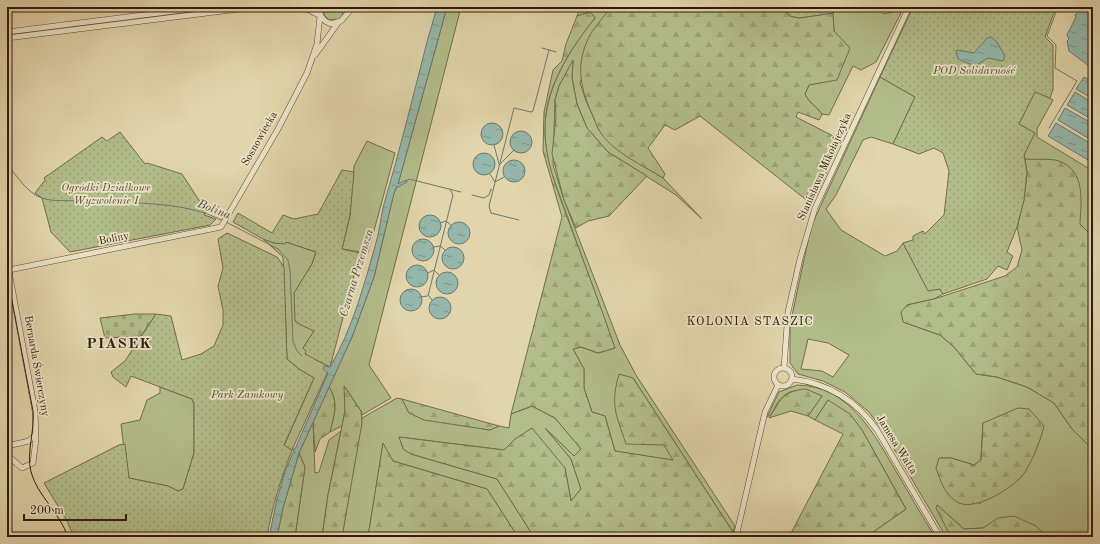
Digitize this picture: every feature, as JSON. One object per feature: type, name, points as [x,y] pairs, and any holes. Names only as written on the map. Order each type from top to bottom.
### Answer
[{"type":"street","points":[[7,38],[207,7]]},
{"type":"street","points":[[7,32],[94,24],[219,9],[254,7]]},
{"type":"street","points":[[303,7],[321,16],[328,23],[338,23]]},
{"type":"street","name":"Sosnowiecka","points":[[312,61],[321,16],[321,7]]},
{"type":"street","points":[[345,7],[346,14]]},
{"type":"street","name":"Sosnowiecka","points":[[223,225],[278,129],[312,61],[325,40],[353,7]]},
{"type":"street","name":"Stanisława Mikołajczyka","points":[[784,368],[788,312],[800,259],[815,208],[909,7]]},
{"type":"street","name":"Boliny","points":[[9,270],[215,229],[223,225]]},
{"type":"street","name":"Bernarda Świerczyny","points":[[7,261],[35,411],[36,435],[33,463],[22,468],[7,455]]},
{"type":"street","points":[[784,368],[789,370],[792,379],[785,386],[778,385],[774,380],[774,375],[777,370],[784,368]]},
{"type":"street","name":"Jamesa Watta","points":[[792,379],[818,384],[836,392],[852,402],[866,416],[877,430],[940,537]]},
{"type":"street","points":[[736,537],[765,412],[778,385]]},
{"type":"street","points":[[7,446],[29,441],[36,435]]},
{"type":"street","points":[[29,441],[35,446]]},
{"type":"green space","points":[[324,7],[342,7],[343,14],[340,19],[329,20],[324,15]]},
{"type":"green space","points":[[447,7],[461,7],[369,365],[391,398],[362,415],[361,411],[345,387],[345,411],[342,426],[330,432],[335,404],[329,387],[352,337],[374,277],[394,193],[398,184]]},
{"type":"green space","points":[[580,7],[611,7],[604,17],[580,83],[586,101],[601,133],[624,154],[663,178],[702,219],[676,195],[608,152],[587,128],[577,104],[572,78],[573,61],[559,86],[555,100],[553,165],[564,200],[620,345],[636,375],[735,526],[733,532],[633,378],[674,461],[615,451],[605,416],[592,412],[584,388],[584,369],[573,349],[581,347],[598,353],[615,348],[549,166],[545,134],[545,120],[549,101],[558,75],[571,51],[595,18],[590,12],[577,16]]},
{"type":"green space","points":[[611,7],[782,7],[790,16],[799,18],[833,13],[834,31],[850,48],[837,80],[809,85],[805,94],[808,100],[822,114],[819,120],[798,112],[796,117],[841,140],[816,196],[809,202],[700,116],[675,130],[665,125],[648,148],[665,174],[663,178],[629,158],[606,140],[598,129],[585,97],[581,78],[581,69],[584,49],[588,39]]},
{"type":"green space","points":[[782,7],[839,7],[833,13],[799,18],[790,16]]},
{"type":"green space","points":[[839,7],[875,7],[884,14],[892,12],[896,9],[901,13],[876,62],[861,70],[853,66],[829,115],[822,114],[808,100],[805,94],[809,85],[818,82],[834,31],[833,13]]},
{"type":"green space","name":"POD Solidarność","points":[[913,7],[1056,7],[1045,37],[1053,45],[1053,90],[1050,98],[1035,92],[1019,124],[1035,133],[1024,155],[1027,172],[1024,200],[1017,227],[1007,252],[1013,256],[1007,270],[998,266],[987,279],[943,294],[940,289],[928,291],[903,243],[913,240],[913,236],[923,231],[925,234],[944,215],[949,171],[943,153],[934,148],[919,154],[893,144],[915,97],[880,77]]},
{"type":"green space","points":[[590,12],[595,18],[571,51],[552,88],[546,114],[545,141],[550,167],[558,192],[615,348],[598,353],[581,347],[573,349],[584,369],[584,388],[592,412],[605,416],[615,451],[673,460],[664,445],[626,444],[615,410],[616,385],[619,374],[633,378],[733,532],[732,537],[534,537],[497,479],[411,454],[403,449],[399,437],[504,450],[515,439],[532,428],[565,468],[571,501],[581,489],[571,459],[545,428],[574,456],[581,449],[555,418],[532,406],[511,414],[562,217],[543,151],[544,112],[553,70],[562,61],[566,44],[577,16]]},
{"type":"green space","points":[[573,60],[572,78],[577,104],[587,128],[608,152],[647,176],[609,216],[588,221],[576,228],[564,200],[552,154],[556,117],[555,100],[559,86]]},
{"type":"green space","points":[[880,77],[915,97],[893,144],[871,137],[863,140],[836,195],[826,209],[841,230],[885,256],[897,251],[903,243],[928,290],[940,289],[943,294],[934,299],[907,305],[903,322],[940,335],[954,347],[976,374],[997,377],[1027,387],[1054,403],[1072,429],[1093,450],[1093,537],[1047,537],[987,526],[983,528],[964,529],[937,505],[951,537],[946,537],[887,437],[869,412],[845,392],[823,381],[798,374],[790,363],[790,325],[811,227]],"holes":[[[808,339],[828,343],[849,355],[833,377],[822,371],[801,369]],[[995,419],[980,504],[936,468],[940,458],[951,458],[974,465],[981,460],[983,423]]]},
{"type":"green space","points":[[1035,91],[1053,100],[1037,129],[1037,137],[1093,171],[1093,253],[1027,172],[1024,155],[1034,133],[1019,124]]},
{"type":"green space","name":"Ogródki Działkowe Wyzwolenie I","points":[[120,132],[145,164],[147,163],[182,174],[206,211],[204,215],[216,219],[210,225],[70,252],[51,232],[42,198],[35,193],[45,180],[44,178],[102,137],[107,141]]},
{"type":"green space","points":[[367,141],[395,153],[368,253],[342,249],[350,215],[354,166]]},
{"type":"green space","points":[[1025,159],[1059,161],[1068,166],[1074,172],[1078,179],[1080,188],[1080,224],[1093,237],[1093,450],[1072,429],[1054,403],[1027,387],[997,377],[976,374],[954,347],[940,335],[903,322],[901,312],[907,305],[934,299],[1005,276],[1017,267],[1022,250],[1017,227],[1024,200],[1027,172]]},
{"type":"green space","points":[[342,170],[354,172],[350,215],[342,249],[360,253],[330,367],[305,354],[306,351],[303,348],[314,331],[297,323],[295,320],[294,293],[312,264],[316,252],[286,242],[285,244],[274,243],[263,239],[233,222],[238,213],[272,233],[283,215],[294,219],[318,214]]},
{"type":"green space","name":"Park Zamkowy","points":[[227,233],[277,257],[284,267],[287,359],[299,369],[314,378],[284,445],[292,450],[277,493],[267,537],[74,537],[67,521],[44,483],[119,445],[125,444],[129,478],[168,486],[178,491],[183,489],[194,453],[194,404],[192,399],[131,376],[126,387],[113,377],[111,372],[125,361],[156,314],[171,316],[182,360],[201,354],[214,346],[223,325],[223,310],[218,286],[223,268],[218,239]]},
{"type":"green space","points":[[263,239],[274,243],[286,242],[316,252],[312,264],[296,290],[298,323],[314,331],[303,348],[316,360],[330,367],[292,450],[284,446],[314,378],[299,369],[287,359],[283,257]]},
{"type":"green space","points":[[135,314],[156,314],[141,336],[105,338],[100,318]]},
{"type":"green space","points":[[797,385],[816,387],[832,394],[846,403],[858,415],[879,443],[935,537],[866,537],[906,509],[862,430],[828,400],[815,420],[808,416],[822,396],[798,390],[787,393],[778,402],[772,413],[767,417],[779,392]]},
{"type":"green space","points":[[344,386],[361,411],[362,423],[342,537],[322,537],[328,495],[345,411]]},
{"type":"green space","points":[[160,387],[192,399],[194,404],[194,453],[183,489],[178,491],[168,486],[129,478],[127,474],[121,424],[140,420],[147,400],[160,393]]},
{"type":"green space","points":[[329,387],[335,404],[333,420],[330,432],[320,439],[315,452],[313,422]]},
{"type":"green space","points":[[806,389],[822,396],[808,416],[791,411],[769,418],[780,401],[787,394]]},
{"type":"green space","points":[[397,398],[402,399],[409,413],[489,430],[499,426],[509,428],[511,414],[532,406],[555,418],[582,449],[574,456],[549,432],[571,459],[581,489],[571,501],[565,468],[515,439],[504,450],[399,437],[411,454],[497,479],[534,537],[518,537],[487,489],[393,461],[383,444],[368,537],[342,537],[362,418]]},
{"type":"green space","points":[[402,399],[499,426],[490,430],[424,420],[409,413]]},
{"type":"green space","points":[[828,400],[850,414],[862,430],[906,509],[866,537],[789,537],[843,434],[815,420]]},
{"type":"green space","points":[[1018,408],[1029,409],[1044,426],[1041,438],[1025,472],[1005,490],[976,504],[967,505],[954,500],[944,488],[936,468],[939,458],[951,458],[974,465],[981,460],[983,423]]},
{"type":"green space","points":[[313,422],[315,473],[319,472],[329,440],[341,431],[328,495],[322,537],[295,537],[305,467],[299,453]]},
{"type":"green space","points":[[383,443],[393,461],[487,489],[518,537],[368,537]]},
{"type":"green space","points":[[299,453],[305,467],[295,537],[277,537],[283,508]]},
{"type":"green space","points":[[937,505],[964,529],[983,528],[998,518],[1014,516],[1036,526],[1047,537],[951,537],[936,508]]},
{"type":"water","points":[[437,7],[447,7],[398,184],[406,180],[407,182],[396,188],[394,193],[374,277],[352,337],[299,453],[283,508],[277,537],[269,537],[277,499],[285,472],[294,450],[292,449],[295,449],[328,373],[323,369],[324,366],[330,367],[338,352],[352,321],[363,288]]},
{"type":"water","points":[[1083,7],[1090,7],[1093,9],[1093,69],[1069,51],[1067,41],[1069,39],[1067,35],[1076,17],[1075,15],[1083,9]]},
{"type":"water","points":[[991,37],[997,42],[1005,56],[1003,61],[988,58],[975,66],[958,59],[956,52],[957,50],[974,53],[987,38]]},
{"type":"water","points":[[1084,77],[1093,82],[1093,99],[1076,89]]},
{"type":"water","points":[[1075,92],[1093,103],[1093,120],[1067,105]]},
{"type":"water","points":[[1065,108],[1093,124],[1093,141],[1058,120]]},
{"type":"water","points":[[492,123],[500,126],[503,134],[500,142],[492,145],[484,142],[481,134],[484,126]]},
{"type":"water","points":[[1056,123],[1093,145],[1093,163],[1048,136]]},
{"type":"water","points":[[521,131],[529,134],[532,142],[529,150],[521,153],[513,150],[510,142],[513,134]]},
{"type":"water","points":[[484,153],[492,156],[495,164],[492,172],[484,175],[476,172],[473,164],[476,156]]},
{"type":"water","points":[[514,160],[522,163],[525,171],[522,179],[514,182],[506,179],[503,171],[506,163]]},
{"type":"water","points":[[430,215],[438,218],[441,226],[438,234],[430,237],[422,234],[419,226],[422,218]]},
{"type":"water","points":[[459,222],[467,225],[470,233],[467,241],[459,244],[451,241],[448,233],[451,225]]},
{"type":"water","points":[[423,239],[431,242],[434,250],[431,258],[423,261],[415,258],[412,250],[415,242]]},
{"type":"water","points":[[453,247],[461,250],[464,258],[461,266],[453,269],[445,266],[442,258],[445,250]]},
{"type":"water","points":[[417,265],[425,268],[428,276],[425,284],[417,287],[409,284],[406,276],[409,268]]},
{"type":"water","points":[[447,272],[455,275],[458,283],[455,291],[447,294],[439,291],[436,283],[439,275]]},
{"type":"water","points":[[411,289],[419,292],[422,300],[419,308],[411,311],[403,308],[400,300],[403,292]]},
{"type":"water","points":[[440,297],[448,300],[451,308],[448,316],[440,319],[432,316],[429,308],[432,300]]},
{"type":"waterway","points":[[1049,128],[1077,81],[1055,68],[1056,45],[1047,36],[1058,7]]},
{"type":"waterway","points":[[542,48],[556,52]]},
{"type":"waterway","points":[[519,220],[491,213],[489,206],[514,108],[531,112],[533,111],[549,50]]},
{"type":"waterway","points":[[494,145],[499,164]]},
{"type":"waterway","points":[[499,165],[514,150]]},
{"type":"waterway","name":"Bolina","points":[[7,164],[18,179],[32,193],[46,199],[171,206],[190,209],[223,221]]},
{"type":"waterway","points":[[490,174],[495,182],[504,177]]},
{"type":"waterway","points":[[406,181],[409,179],[461,192]]},
{"type":"waterway","points":[[428,296],[453,195],[450,189]]},
{"type":"waterway","points":[[472,195],[484,198],[489,195],[491,189],[492,190]]},
{"type":"waterway","points":[[440,223],[446,221],[452,226]]},
{"type":"waterway","name":"Bolina","points":[[226,222],[278,249],[288,260],[290,271],[293,341],[297,351],[302,356]]},
{"type":"waterway","points":[[434,247],[440,246],[445,250]]},
{"type":"waterway","points":[[428,273],[434,270],[439,275]]},
{"type":"waterway","points":[[421,297],[427,296]]},
{"type":"waterway","points":[[429,296],[432,300]]},
{"type":"tram line","points":[[7,274],[33,411],[33,426],[29,457],[31,472],[38,488],[60,520],[68,537]]},
{"type":"district","name":"KOLONIA STASZIC","points":[[750,322]]},
{"type":"district","name":"PIASEK","points":[[119,344]]},
{"type":"water label","name":"Czarna Przemsza","points":[[357,273]]}]
